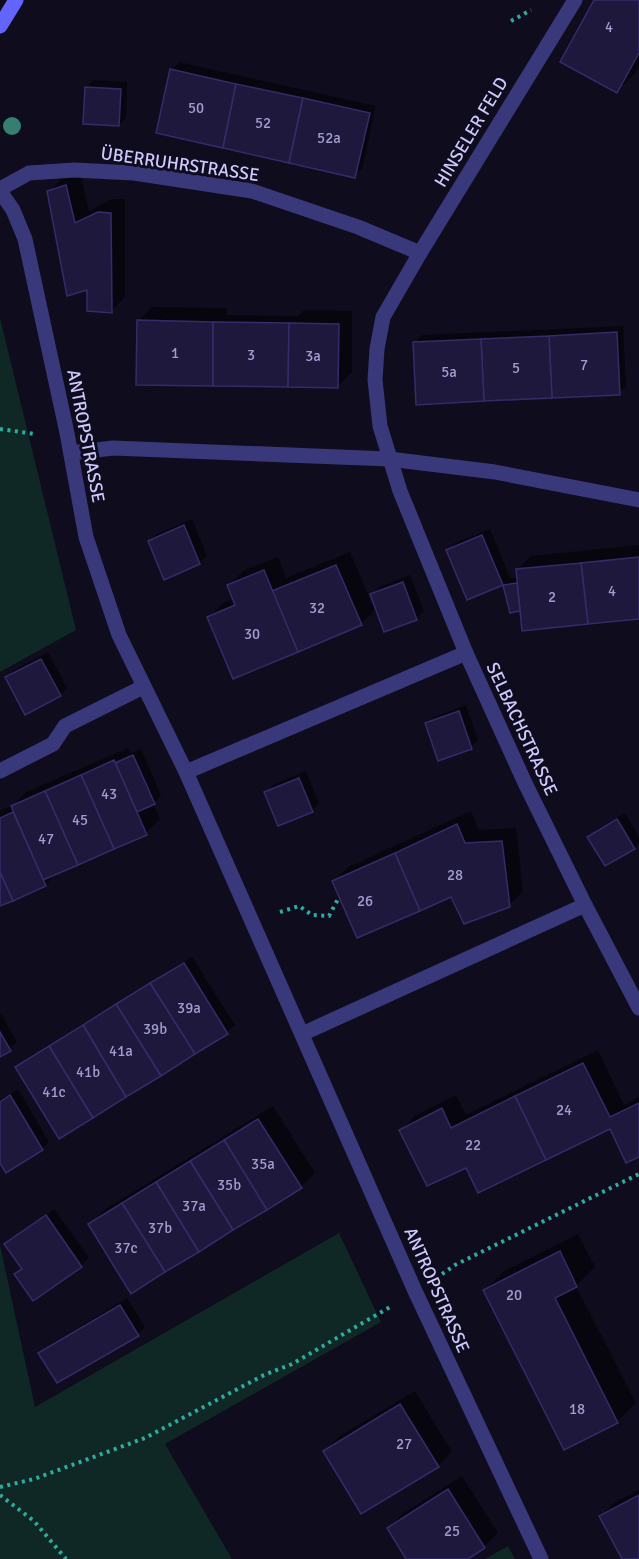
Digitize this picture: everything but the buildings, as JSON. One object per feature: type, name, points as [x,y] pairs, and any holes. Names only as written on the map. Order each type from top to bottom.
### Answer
[{"type":"main road","points":[[0,26],[16,0]]},
{"type":"street","name":"HINSELER FELD","points":[[402,285],[574,0]]},
{"type":"street","name":"ÜBERRUHRSTRASSE","points":[[0,190],[30,173],[74,170],[134,173],[252,191],[358,227],[420,253]]},
{"type":"street","name":"ANTROPSTRASSE","points":[[0,190],[13,210],[25,239],[71,453],[86,537],[119,635],[186,772],[415,1291],[542,1559]]},
{"type":"street","name":"SELBACHSTRASSE","points":[[402,285],[383,317],[376,349],[375,380],[379,414],[389,459],[466,653],[525,783],[639,1008]]},
{"type":"street","points":[[71,453],[113,448],[389,459],[495,472],[639,500]]},
{"type":"street","points":[[186,772],[466,653]]},
{"type":"street","points":[[0,771],[53,744],[66,726],[143,687]]},
{"type":"street","points":[[302,1034],[585,905]]},
{"type":"path","points":[[252,922],[299,906],[312,915],[329,915],[339,897]]},
{"type":"path","points":[[0,1487],[34,1479],[145,1438],[264,1375],[292,1364],[375,1318],[455,1265],[639,1174]]},
{"type":"path","points":[[0,1495],[34,1521],[66,1559]]},
{"type":"green space","points":[[0,318],[76,630],[0,672]]},
{"type":"green space","points":[[339,1233],[381,1322],[165,1444],[232,1559],[0,1559],[0,1245],[35,1407]]},
{"type":"green space","points":[[508,1546],[515,1559],[485,1559]]}]
